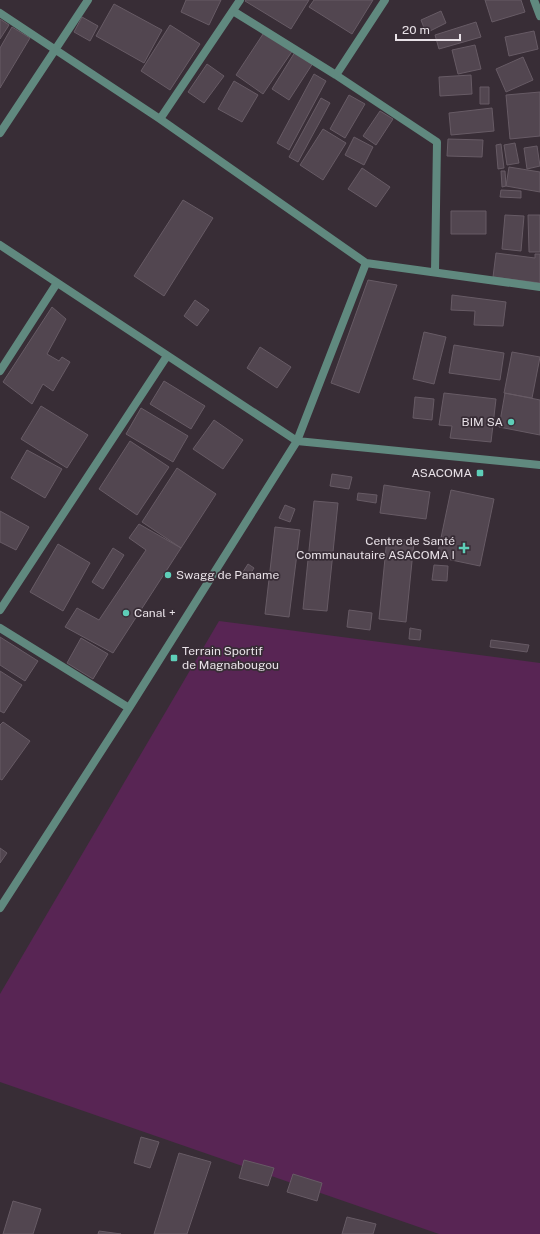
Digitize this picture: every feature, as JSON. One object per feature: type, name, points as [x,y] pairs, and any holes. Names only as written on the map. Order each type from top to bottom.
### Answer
[{"type":"street","points":[[0,133],[88,0]]},
{"type":"street","points":[[160,119],[240,0]]},
{"type":"street","points":[[336,75],[385,0]]},
{"type":"street","points":[[534,0],[540,16]]},
{"type":"street","points":[[233,11],[336,75],[437,142],[436,272]]},
{"type":"street","points":[[0,13],[160,119],[366,263],[540,287]]},
{"type":"street","points":[[0,245],[297,442],[540,466]]},
{"type":"street","points":[[0,908],[129,708],[297,442],[366,263]]},
{"type":"street","points":[[0,371],[57,283]]},
{"type":"street","points":[[0,610],[167,356]]},
{"type":"street","points":[[0,628],[129,708]]},
{"type":"shaded area","points":[[219,621],[540,663],[540,1234],[439,1234],[0,1082],[0,994]]},
{"type":"building","points":[[186,0],[221,0],[209,25],[181,12]]},
{"type":"building","points":[[309,0],[291,29],[245,1]]},
{"type":"building","points":[[314,0],[373,0],[352,34],[309,7]]},
{"type":"building","points":[[485,0],[521,0],[525,12],[492,22]]},
{"type":"building","points":[[114,4],[162,30],[144,63],[96,36]]},
{"type":"building","points":[[441,11],[446,23],[426,33],[421,20]]},
{"type":"building","points":[[82,17],[98,26],[90,41],[74,32]]},
{"type":"building","points":[[0,19],[9,25],[0,39]]},
{"type":"building","points":[[476,22],[481,37],[439,49],[435,35]]},
{"type":"building","points":[[170,25],[200,44],[170,90],[141,71]]},
{"type":"building","points":[[12,27],[30,38],[0,88],[0,48]]},
{"type":"building","points":[[265,31],[293,50],[263,94],[236,75]]},
{"type":"building","points":[[534,31],[538,49],[509,56],[505,37]]},
{"type":"building","points":[[475,45],[481,69],[458,74],[452,50]]},
{"type":"building","points":[[295,52],[313,63],[289,100],[272,89]]},
{"type":"building","points":[[523,57],[533,80],[506,92],[496,69]]},
{"type":"building","points":[[207,64],[224,76],[204,103],[188,92]]},
{"type":"building","points":[[314,74],[326,81],[289,150],[277,143]]},
{"type":"building","points":[[471,75],[472,94],[440,96],[439,77]]},
{"type":"building","points":[[234,81],[258,95],[242,122],[218,109]]},
{"type":"building","points":[[480,87],[489,87],[489,104],[480,104]]},
{"type":"building","points":[[540,92],[540,136],[510,139],[506,95]]},
{"type":"building","points":[[349,95],[365,104],[345,138],[330,129]]},
{"type":"building","points":[[321,98],[330,103],[298,162],[289,157]]},
{"type":"building","points":[[492,108],[494,131],[451,135],[449,113]]},
{"type":"building","points":[[380,111],[393,119],[376,145],[363,136]]},
{"type":"building","points":[[323,129],[346,143],[323,180],[300,165]]},
{"type":"building","points":[[354,137],[373,147],[364,165],[345,155]]},
{"type":"building","points":[[448,139],[483,140],[482,157],[447,156]]},
{"type":"building","points":[[515,143],[519,163],[507,165],[504,145]]},
{"type":"building","points":[[501,144],[504,168],[498,169],[496,145]]},
{"type":"building","points":[[537,146],[540,166],[527,169],[524,148]]},
{"type":"building","points":[[509,167],[540,172],[540,192],[506,186]]},
{"type":"building","points":[[362,168],[390,187],[376,207],[348,189]]},
{"type":"building","points":[[501,171],[505,171],[506,186],[502,187]]},
{"type":"building","points":[[501,190],[521,191],[521,198],[500,197]]},
{"type":"building","points":[[183,200],[213,218],[164,296],[134,276]]},
{"type":"building","points":[[451,211],[486,211],[486,234],[451,234]]},
{"type":"building","points":[[505,215],[524,216],[521,251],[502,249]]},
{"type":"building","points":[[528,215],[540,215],[540,252],[529,252]]},
{"type":"building","points":[[496,253],[535,258],[535,254],[540,254],[540,283],[493,277]]},
{"type":"building","points":[[368,280],[397,285],[359,393],[331,383]]},
{"type":"building","points":[[452,295],[506,302],[503,326],[474,325],[475,311],[451,310]]},
{"type":"building","points":[[195,300],[209,310],[197,326],[184,316]]},
{"type":"building","points":[[52,307],[66,319],[47,354],[59,361],[62,357],[70,362],[53,391],[43,384],[32,404],[3,382]]},
{"type":"building","points":[[424,332],[446,337],[434,384],[413,379]]},
{"type":"building","points":[[454,345],[504,353],[500,380],[449,373]]},
{"type":"building","points":[[260,347],[291,367],[277,388],[247,368]]},
{"type":"building","points":[[512,352],[540,357],[532,398],[504,393]]},
{"type":"building","points":[[164,381],[205,406],[191,429],[150,404]]},
{"type":"building","points":[[444,393],[496,399],[491,442],[450,438],[452,426],[439,425]]},
{"type":"building","points":[[505,393],[540,400],[540,435],[499,427]]},
{"type":"building","points":[[415,397],[434,399],[432,420],[413,418]]},
{"type":"building","points":[[41,406],[88,435],[67,468],[21,439]]},
{"type":"building","points":[[141,408],[188,436],[173,462],[126,434]]},
{"type":"building","points":[[214,420],[243,440],[223,469],[193,449]]},
{"type":"building","points":[[130,441],[169,467],[137,515],[99,489]]},
{"type":"building","points":[[27,450],[62,469],[45,498],[11,478]]},
{"type":"building","points":[[177,468],[216,494],[181,548],[142,522]]},
{"type":"building","points":[[332,474],[352,477],[349,489],[330,486]]},
{"type":"building","points":[[384,485],[430,492],[426,519],[380,513]]},
{"type":"building","points":[[451,490],[494,499],[480,566],[437,557]]},
{"type":"building","points":[[358,493],[377,495],[376,503],[357,500]]},
{"type":"building","points":[[314,501],[338,503],[327,611],[303,609]]},
{"type":"building","points":[[285,505],[295,509],[290,522],[279,518]]},
{"type":"building","points":[[0,511],[29,527],[16,550],[0,542]]},
{"type":"building","points":[[139,524],[181,548],[113,653],[65,627],[77,608],[99,620],[146,550],[129,538]]},
{"type":"building","points":[[275,527],[300,530],[289,617],[265,614]]},
{"type":"building","points":[[387,538],[414,541],[406,622],[379,619]]},
{"type":"building","points":[[58,544],[90,563],[63,611],[30,592]]},
{"type":"building","points":[[113,548],[124,555],[103,589],[92,582]]},
{"type":"building","points":[[248,564],[254,568],[247,579],[241,575]]},
{"type":"building","points":[[434,565],[448,566],[447,581],[432,580]]},
{"type":"building","points":[[349,610],[372,613],[370,630],[347,627]]},
{"type":"building","points":[[410,628],[421,630],[420,640],[409,639]]},
{"type":"building","points":[[0,637],[38,661],[25,681],[0,665]]},
{"type":"building","points":[[81,638],[108,654],[93,679],[67,663]]},
{"type":"building","points":[[491,640],[529,645],[527,652],[490,647]]},
{"type":"building","points":[[0,671],[22,685],[4,713],[0,711]]},
{"type":"building","points":[[3,722],[30,741],[2,780],[0,779],[0,725]]},
{"type":"building","points":[[0,848],[7,853],[0,863]]},
{"type":"building","points":[[141,1137],[159,1142],[150,1168],[134,1163]]},
{"type":"building","points":[[179,1153],[211,1162],[187,1234],[154,1234]]},
{"type":"building","points":[[244,1160],[274,1168],[268,1186],[239,1178]]},
{"type":"building","points":[[293,1174],[322,1183],[317,1201],[287,1192]]},
{"type":"building","points":[[13,1201],[41,1209],[33,1234],[3,1234]]},
{"type":"building","points":[[347,1217],[376,1224],[373,1234],[342,1234]]},
{"type":"building","points":[[99,1231],[121,1234],[98,1234]]},
{"type":"place","name":"BIM SA","points":[[511,422]]},
{"type":"place","name":"ASACOMA","points":[[480,473]]},
{"type":"place","name":"Centre de Santé Communautaire ASACOMA I","points":[[464,548]]},
{"type":"place","name":"Swagg de Paname","points":[[168,575]]},
{"type":"place","name":"Canal +","points":[[126,613]]},
{"type":"place","name":"Terrain Sportif de Magnabougou","points":[[174,658]]}]
